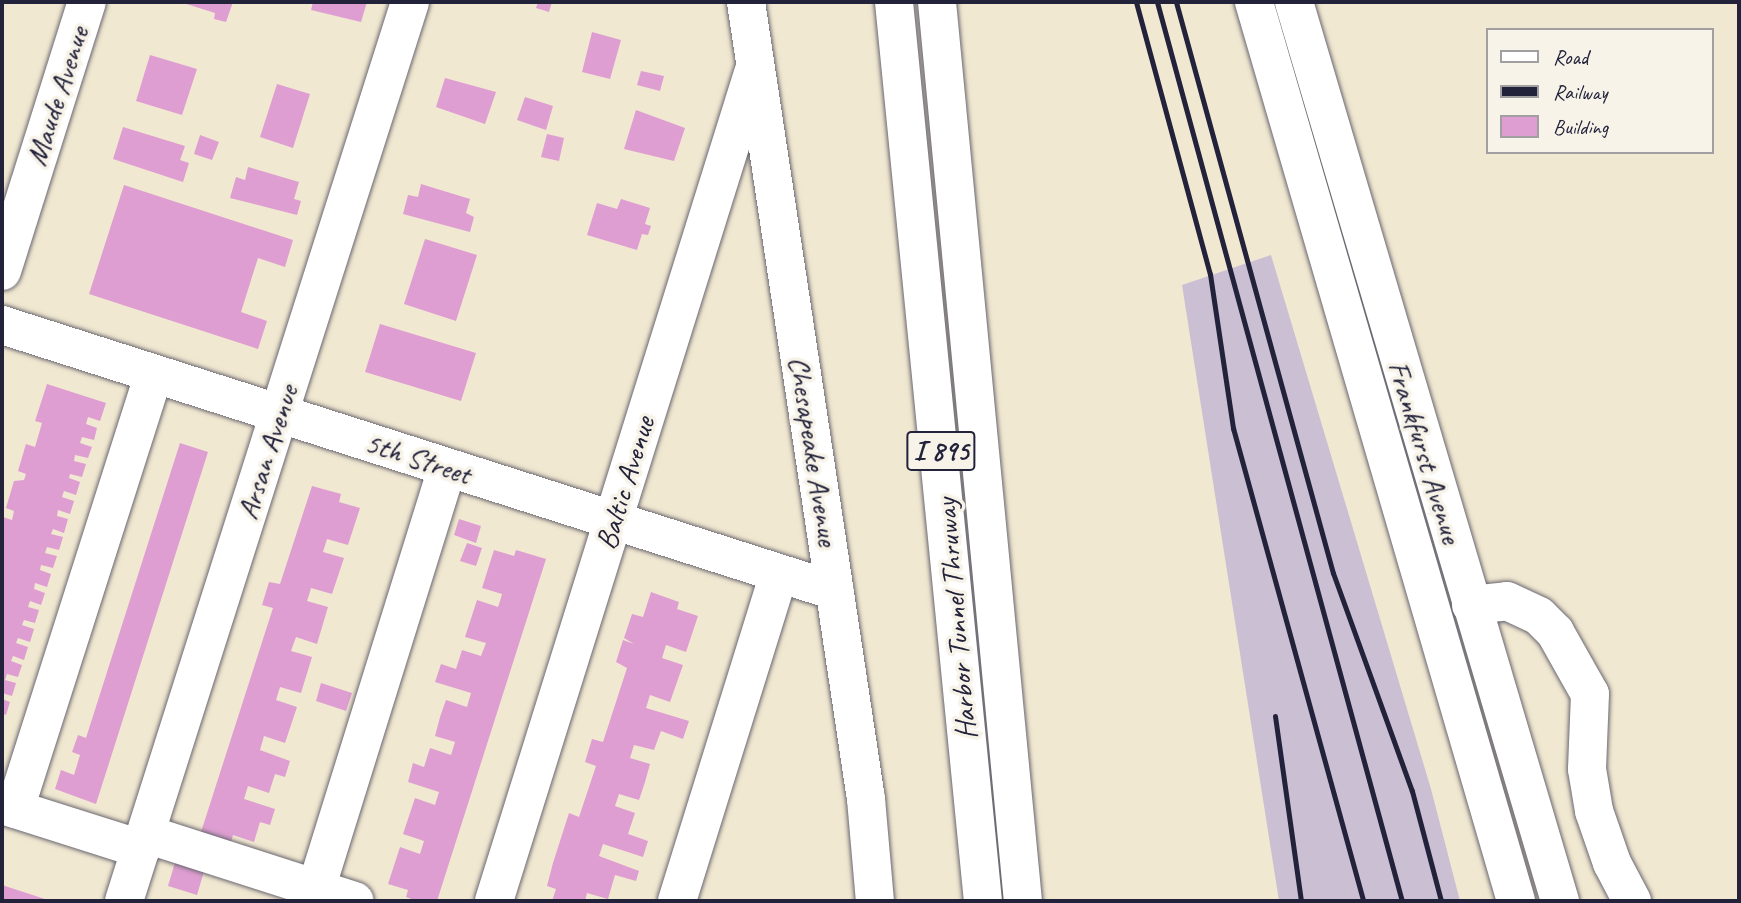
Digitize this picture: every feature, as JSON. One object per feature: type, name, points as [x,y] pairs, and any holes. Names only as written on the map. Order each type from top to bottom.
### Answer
[{"type":"main road","name":"Maude Avenue","points":[[2,271],[87,2]]},
{"type":"main road","name":"Arsan Avenue","points":[[124,901],[410,2]]},
{"type":"main road","name":"Chesapeake Avenue","points":[[747,2],[866,799],[875,901]]},
{"type":"main road","name":"Harbor Tunnel Thruway","points":[[894,2],[983,901]]},
{"type":"main road","name":"Harbor Tunnel Thruway","points":[[937,2],[1023,901]]},
{"type":"main road","name":"Frankfurst Avenue","points":[[1254,2],[1516,901]]},
{"type":"main road","name":"Frankfurst Avenue","points":[[1294,2],[1560,901]]},
{"type":"main road","name":"Baltic Avenue","points":[[494,901],[756,64]]},
{"type":"main road","name":"5th Street","points":[[2,325],[835,591]]},
{"type":"main road","points":[[153,374],[9,807],[143,841],[355,901]]},
{"type":"main road","points":[[316,889],[447,468]]},
{"type":"main road","points":[[677,901],[779,573]]},
{"type":"main road","points":[[1433,616],[1471,605],[1507,601],[1539,617],[1555,632],[1590,694],[1587,769],[1594,811],[1612,863],[1632,901]]},
{"type":"shaded area","points":[[1271,255],[1431,789],[1460,901],[1279,901],[1182,285]]},
{"type":"building","points":[[180,2],[233,2],[226,22],[214,19],[215,13]]},
{"type":"building","points":[[313,2],[367,2],[361,22],[311,10]]},
{"type":"building","points":[[538,2],[552,2],[549,12],[536,8]]},
{"type":"building","points":[[592,32],[621,40],[610,79],[582,72]]},
{"type":"building","points":[[150,55],[197,69],[182,115],[136,101]]},
{"type":"building","points":[[641,71],[664,76],[660,91],[637,85]]},
{"type":"building","points":[[445,78],[496,92],[485,124],[436,107]]},
{"type":"building","points":[[277,84],[310,94],[293,148],[260,137]]},
{"type":"building","points":[[525,97],[553,106],[546,130],[517,120]]},
{"type":"building","points":[[636,110],[685,128],[674,161],[624,149]]},
{"type":"building","points":[[123,127],[185,146],[180,160],[189,163],[183,182],[113,159]]},
{"type":"building","points":[[547,134],[564,138],[559,161],[541,157]]},
{"type":"building","points":[[200,135],[219,142],[212,160],[194,154]]},
{"type":"building","points":[[248,167],[299,182],[294,199],[301,201],[297,215],[230,198],[236,177],[245,180]]},
{"type":"building","points":[[421,184],[470,199],[466,213],[474,217],[470,232],[403,214],[408,195],[418,197]]},
{"type":"building","points":[[124,185],[293,240],[285,267],[258,258],[241,312],[267,321],[258,349],[89,294]]},
{"type":"building","points":[[621,199],[650,208],[645,224],[651,226],[648,235],[642,234],[637,250],[587,235],[597,203],[617,209]]},
{"type":"building","points":[[425,239],[477,255],[456,321],[404,304]]},
{"type":"building","points":[[380,324],[476,353],[461,401],[365,372]]},
{"type":"building","points":[[47,384],[106,403],[100,421],[88,417],[86,424],[97,428],[94,440],[82,437],[80,443],[92,447],[88,458],[75,455],[74,461],[86,464],[82,477],[70,474],[69,478],[80,482],[76,495],[64,491],[62,497],[74,501],[70,514],[58,510],[57,516],[68,519],[64,533],[53,529],[51,534],[63,537],[59,550],[47,547],[45,553],[57,556],[53,568],[41,565],[40,570],[51,574],[47,587],[35,583],[34,589],[45,593],[41,605],[30,601],[28,607],[39,610],[35,623],[24,620],[22,625],[34,629],[30,642],[18,638],[16,643],[28,647],[24,660],[13,656],[11,661],[22,665],[18,677],[7,674],[5,680],[16,683],[12,696],[2,693],[2,521],[3,517],[12,520],[14,511],[6,508],[14,481],[24,480],[26,474],[18,471],[26,444],[35,447],[42,423],[35,421]]},
{"type":"building","points":[[180,443],[208,452],[96,804],[55,789],[61,770],[74,775],[80,755],[72,752],[78,735],[86,738]]},
{"type":"building","points":[[312,486],[341,494],[339,502],[360,508],[348,545],[327,539],[323,552],[344,558],[332,594],[311,588],[307,601],[328,607],[317,644],[296,637],[291,651],[312,657],[301,693],[280,687],[276,700],[297,707],[285,743],[264,736],[260,750],[290,761],[285,777],[275,774],[269,793],[248,786],[244,799],[275,809],[270,825],[260,822],[254,842],[233,835],[231,842],[201,832],[273,608],[262,605],[269,582],[280,584]]},
{"type":"building","points":[[459,519],[481,526],[476,543],[454,535]]},
{"type":"building","points":[[467,543],[482,548],[476,566],[460,561]]},
{"type":"building","points":[[494,550],[514,556],[516,550],[546,559],[437,901],[417,901],[406,897],[408,890],[388,884],[400,847],[420,854],[424,841],[403,834],[415,798],[435,805],[439,792],[408,782],[413,763],[424,767],[430,748],[451,755],[455,742],[435,736],[440,717],[446,700],[467,707],[471,693],[435,682],[441,664],[456,669],[462,650],[481,656],[486,643],[465,637],[477,600],[498,607],[500,601],[502,594],[482,588]]},
{"type":"building","points":[[651,592],[679,602],[677,609],[698,616],[686,652],[666,645],[662,658],[683,665],[670,702],[650,695],[646,708],[689,721],[683,739],[661,731],[654,750],[634,745],[630,758],[650,764],[645,782],[639,800],[619,794],[615,806],[635,813],[628,834],[648,841],[643,857],[603,844],[599,856],[639,871],[636,881],[615,875],[608,899],[587,893],[585,901],[552,901],[556,889],[547,886],[569,813],[579,817],[596,766],[585,762],[592,739],[603,742],[627,668],[616,662],[623,640],[634,644],[624,638],[632,614],[643,617]]},
{"type":"building","points":[[321,683],[352,693],[346,711],[316,701]]},
{"type":"building","points":[[2,699],[10,702],[6,715],[2,713]]},
{"type":"building","points":[[176,859],[205,868],[197,895],[168,886]]},
{"type":"building","points":[[2,885],[51,901],[2,901]]},
{"type":"railway","points":[[1136,2],[1210,274],[1233,428],[1363,901]]},
{"type":"railway","points":[[1157,2],[1402,901]]},
{"type":"railway","points":[[1176,2],[1333,573],[1412,791],[1441,901]]},
{"type":"railway","points":[[1275,716],[1301,901]]}]
